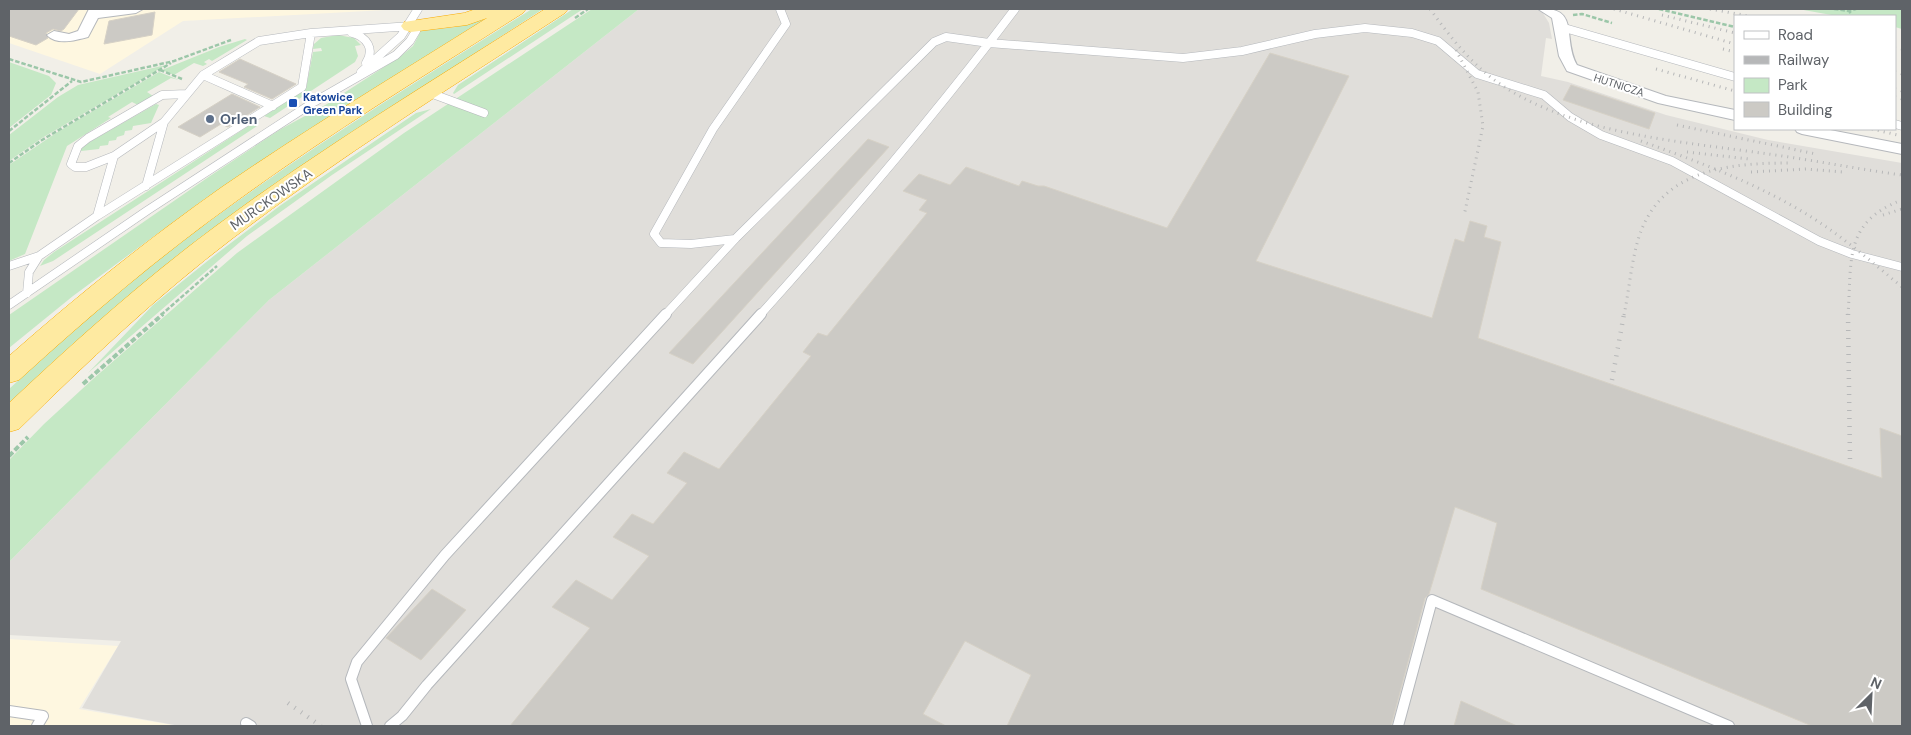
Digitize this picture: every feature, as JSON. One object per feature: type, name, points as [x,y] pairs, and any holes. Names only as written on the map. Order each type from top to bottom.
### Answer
[{"type":"highway","points":[[414,17],[467,19],[494,9]]},
{"type":"highway","name":"MURCKOWSKA","points":[[9,372],[77,310],[198,217],[264,170],[516,9]]},
{"type":"highway","name":"MURCKOWSKA","points":[[9,421],[122,317],[205,248],[306,174],[430,93],[565,14]]},
{"type":"street","points":[[1545,9],[1558,16],[1562,27]]},
{"type":"street","points":[[54,35],[69,38],[83,34],[95,12],[133,12]]},
{"type":"street","name":"HUTNICZA","points":[[1562,27],[1565,58],[1572,68],[1663,100],[1734,115]]},
{"type":"street","points":[[1807,130],[1902,149]]},
{"type":"lane","points":[[735,238],[691,244],[661,243],[654,234],[713,129],[786,24],[780,9]]},
{"type":"lane","points":[[390,726],[402,716],[812,257],[954,90],[1015,9]]},
{"type":"lane","points":[[186,94],[162,95],[88,138],[78,146],[70,164],[75,168],[86,167],[114,156],[164,122],[203,75],[259,42],[339,31],[414,17]]},
{"type":"lane","points":[[9,305],[122,228],[355,77],[387,62],[408,45],[416,31],[414,17]]},
{"type":"lane","points":[[355,77],[402,38],[414,17]]},
{"type":"lane","points":[[1562,27],[1734,77]]},
{"type":"lane","points":[[367,726],[351,679],[357,662],[445,555],[735,238],[934,42],[946,37],[989,43],[1183,58],[1242,51],[1316,34],[1365,28],[1412,33],[1438,41],[1477,74],[1544,95],[1570,117],[1601,135],[1672,161],[1818,241],[1852,254],[1902,267]]},
{"type":"lane","points":[[339,31],[358,34],[364,37],[370,46],[369,60],[355,77]]},
{"type":"lane","points":[[9,266],[39,256],[97,216],[302,87],[311,34]]},
{"type":"lane","points":[[203,75],[272,106]]},
{"type":"lane","points":[[430,93],[484,113]]},
{"type":"lane","points":[[146,186],[164,122]]},
{"type":"lane","points":[[97,216],[114,156]]},
{"type":"lane","points":[[27,293],[29,272],[39,256]]},
{"type":"lane","points":[[1398,726],[1432,600],[1729,726]]},
{"type":"lane","points":[[9,710],[43,716],[37,726]]},
{"type":"path","points":[[565,14],[588,9]]},
{"type":"path","points":[[1659,9],[1734,27]]},
{"type":"path","points":[[1834,9],[1856,9]]},
{"type":"path","points":[[1582,14],[1612,24]]},
{"type":"path","points":[[9,59],[73,81],[85,81],[174,61],[42,140],[9,163]]},
{"type":"path","points":[[159,70],[194,84]]},
{"type":"path","points":[[9,131],[73,81]]},
{"type":"path","points":[[76,390],[222,262]]},
{"type":"path","points":[[9,456],[29,436]]},
{"type":"shaded area","points":[[9,9],[403,9],[183,21],[100,74],[9,43]]},
{"type":"shaded area","points":[[639,9],[1534,9],[1541,10],[1549,23],[1552,39],[1546,38],[1541,76],[1568,82],[1666,115],[1768,140],[1902,163],[1902,726],[180,726],[82,708],[121,641],[9,635],[9,562],[269,300]]},
{"type":"shaded area","points":[[9,639],[118,646],[79,709],[178,726],[9,726]]},
{"type":"green space","points":[[532,9],[543,9],[323,152],[114,309],[9,403],[9,389],[113,297],[185,239],[329,138]]},
{"type":"green space","points":[[573,9],[583,9],[453,93],[458,85]]},
{"type":"green space","points":[[592,9],[639,9],[269,300],[9,562],[9,460],[44,424],[237,253],[404,133]]},
{"type":"green space","points":[[1798,9],[1902,9],[1902,29],[1896,27],[1896,15],[1831,15]]},
{"type":"green space","points":[[485,19],[277,150],[203,200],[73,296],[9,348],[9,315],[210,176],[281,129],[327,104],[401,56],[413,46],[421,31],[456,27]]},
{"type":"green space","points":[[338,35],[354,38],[361,45],[355,46],[358,56],[355,62],[270,118],[264,116],[306,89],[313,52],[322,51],[321,48],[313,49],[314,44],[321,38]]},
{"type":"green space","points":[[247,40],[212,61],[209,59],[204,62],[207,64],[203,66],[194,63],[174,75],[162,70],[219,47]]},
{"type":"green space","points":[[9,62],[49,76],[56,83],[51,95],[9,128]]},
{"type":"green space","points":[[166,65],[42,138],[9,161],[9,135],[58,97],[78,85]]},
{"type":"green space","points":[[159,72],[179,80],[171,78],[147,92],[153,96],[138,105],[132,102],[67,146],[25,254],[9,261],[9,165],[56,133]]},
{"type":"green space","points":[[156,104],[159,105],[151,123],[133,126],[132,130],[125,131],[124,135],[117,137],[116,140],[109,141],[108,145],[100,146],[99,149],[81,151],[88,143]]},
{"type":"green space","points":[[431,109],[332,175],[247,236],[88,373],[153,305],[215,255],[281,205],[416,113]]},
{"type":"green space","points":[[253,123],[257,126],[53,261],[40,266],[54,252]]},
{"type":"building","points":[[9,9],[79,9],[64,29],[61,31],[53,29],[46,33],[48,38],[36,45],[9,36]]},
{"type":"building","points":[[155,12],[152,35],[104,44],[109,21]]},
{"type":"building","points":[[1270,53],[1349,76],[1256,261],[1432,318],[1455,239],[1464,242],[1470,221],[1487,226],[1484,237],[1501,242],[1478,338],[1882,478],[1880,428],[1902,436],[1902,726],[1812,726],[1481,589],[1497,523],[1455,507],[1429,594],[1425,598],[1391,726],[1007,726],[1031,675],[965,641],[923,714],[946,726],[510,726],[590,628],[552,607],[576,580],[612,600],[649,556],[613,537],[632,514],[653,524],[687,483],[667,473],[684,452],[719,469],[811,356],[803,352],[818,333],[827,336],[927,213],[919,210],[927,200],[903,191],[919,174],[950,185],[966,167],[1019,186],[1022,181],[1044,186],[1167,228]]},
{"type":"building","points":[[240,59],[296,84],[272,99],[244,87],[248,84],[219,72]]},
{"type":"building","points":[[1571,85],[1655,113],[1649,129],[1563,100]]},
{"type":"building","points":[[232,94],[260,107],[228,127],[221,124],[200,137],[178,127]]},
{"type":"building","points":[[868,139],[889,147],[693,364],[669,353]]},
{"type":"building","points":[[432,589],[466,610],[421,660],[386,638]]},
{"type":"building","points":[[1461,701],[1517,726],[1454,726]]},
{"type":"railway","points":[[1430,9],[1459,46],[1493,79],[1522,97],[1555,112],[1589,123],[1661,139],[1785,156],[1902,175]]},
{"type":"railway","points":[[1614,9],[1734,44]]},
{"type":"railway","points":[[1710,9],[1743,15]]},
{"type":"railway","points":[[1662,15],[1734,33]]},
{"type":"railway","points":[[1896,48],[1902,49]]},
{"type":"railway","points":[[1723,49],[1734,52]]},
{"type":"railway","points":[[1456,50],[1478,92],[1483,126],[1464,216]]},
{"type":"railway","points":[[1656,69],[1734,91]]},
{"type":"railway","points":[[1896,72],[1902,74]]},
{"type":"railway","points":[[1896,89],[1902,91]]},
{"type":"railway","points":[[1896,97],[1902,99]]},
{"type":"railway","points":[[1677,125],[1816,154]]},
{"type":"railway","points":[[1876,130],[1902,136]]},
{"type":"railway","points":[[1641,141],[1717,170]]},
{"type":"railway","points":[[1687,152],[1749,159]]},
{"type":"railway","points":[[1717,170],[1743,165],[1791,163]]},
{"type":"railway","points":[[1751,172],[1806,169],[1843,172]]},
{"type":"railway","points":[[1624,315],[1638,240],[1648,216],[1662,198],[1679,184],[1717,170]]},
{"type":"railway","points":[[1717,170],[1788,203],[1833,232],[1854,248]]},
{"type":"railway","points":[[1854,248],[1860,232],[1869,220],[1883,209],[1902,200]]},
{"type":"railway","points":[[1883,215],[1902,209]]},
{"type":"railway","points":[[1848,315],[1854,248]]},
{"type":"railway","points":[[1854,248],[1902,287]]},
{"type":"railway","points":[[1612,380],[1624,314]]},
{"type":"railway","points":[[1848,315],[1850,461]]},
{"type":"railway","points":[[288,703],[321,726]]},
{"type":"place","name":"Katowice Green Park","points":[[293,103]]},
{"type":"place","name":"Orlen","points":[[210,119]]}]
